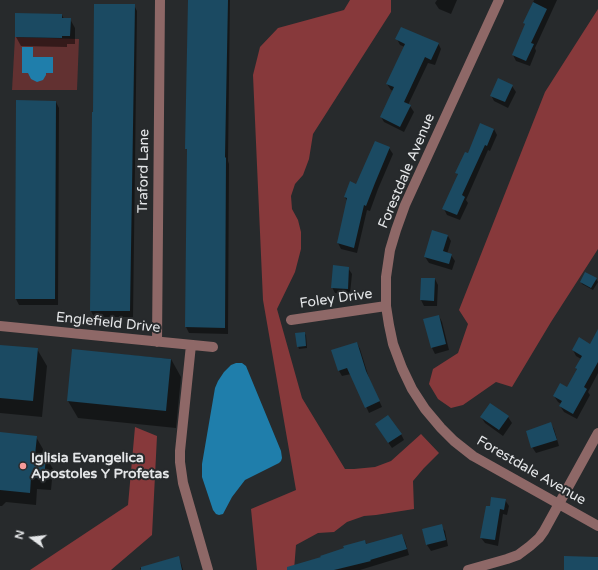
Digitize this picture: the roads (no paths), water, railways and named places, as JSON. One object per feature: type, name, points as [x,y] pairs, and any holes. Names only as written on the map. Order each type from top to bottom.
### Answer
[{"type":"street","name":"Traford Lane","points":[[157,342],[160,0]]},
{"type":"street","name":"Forestdale Avenue","points":[[499,0],[405,205],[396,230],[390,250],[386,277],[386,306],[389,325],[393,344],[412,389],[440,428],[473,456],[598,526]]},
{"type":"street","name":"Foley Drive","points":[[291,320],[386,306]]},
{"type":"street","name":"Englefield Drive","points":[[0,326],[213,347]]},
{"type":"street","points":[[192,345],[180,462],[183,483],[208,570]]},
{"type":"street","points":[[468,570],[507,560],[518,555],[539,538],[598,433]]},
{"type":"water","points":[[22,47],[33,47],[33,57],[53,57],[53,73],[46,73],[43,80],[37,82],[31,79],[28,73],[22,73]]},
{"type":"water","points":[[242,363],[246,366],[281,451],[282,458],[279,463],[245,480],[232,497],[223,514],[219,515],[213,510],[202,477],[202,464],[215,388],[224,372],[231,365]]},
{"type":"place","name":"Iglisia Evangelica Apostoles Y Profetas","points":[[23,466]]}]
